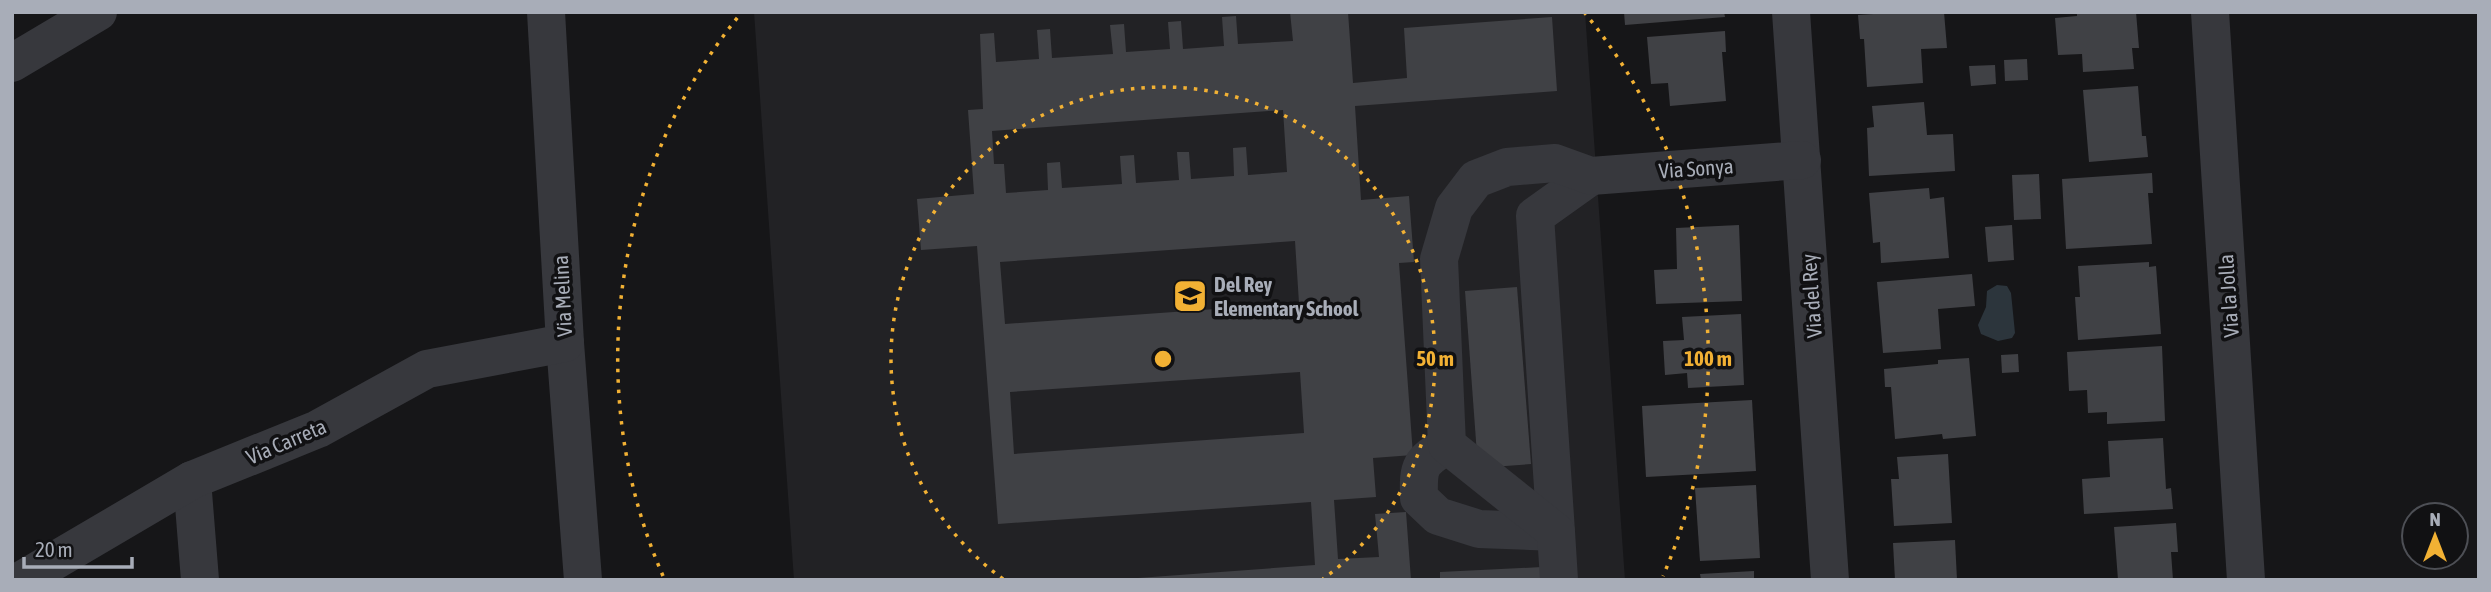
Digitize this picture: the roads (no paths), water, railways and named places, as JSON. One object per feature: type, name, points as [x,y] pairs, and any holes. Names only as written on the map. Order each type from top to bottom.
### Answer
[{"type":"street","points":[[12,63],[98,12]]},
{"type":"street","name":"Via Melina","points":[[546,12],[565,343],[583,580]]},
{"type":"street","name":"Via del Rey","points":[[1791,12],[1830,580]]},
{"type":"street","name":"Via la Jolla","points":[[2210,12],[2246,580]]},
{"type":"street","name":"Via Sonya","points":[[1591,176],[1802,160]]},
{"type":"street","points":[[1556,532],[1447,445],[1439,259],[1454,208],[1476,179],[1507,167],[1555,163],[1591,176]]},
{"type":"street","points":[[1559,580],[1535,216],[1591,176]]},
{"type":"street","name":"Via Carreta","points":[[22,580],[192,480],[318,429],[427,369],[565,343]]},
{"type":"street","points":[[1447,445],[1423,462],[1418,478],[1419,498],[1438,516],[1479,529],[1556,532]]},
{"type":"street","points":[[192,480],[200,580]]},
{"type":"place","name":"Del Rey Elementary School","points":[[1190,296]]}]
